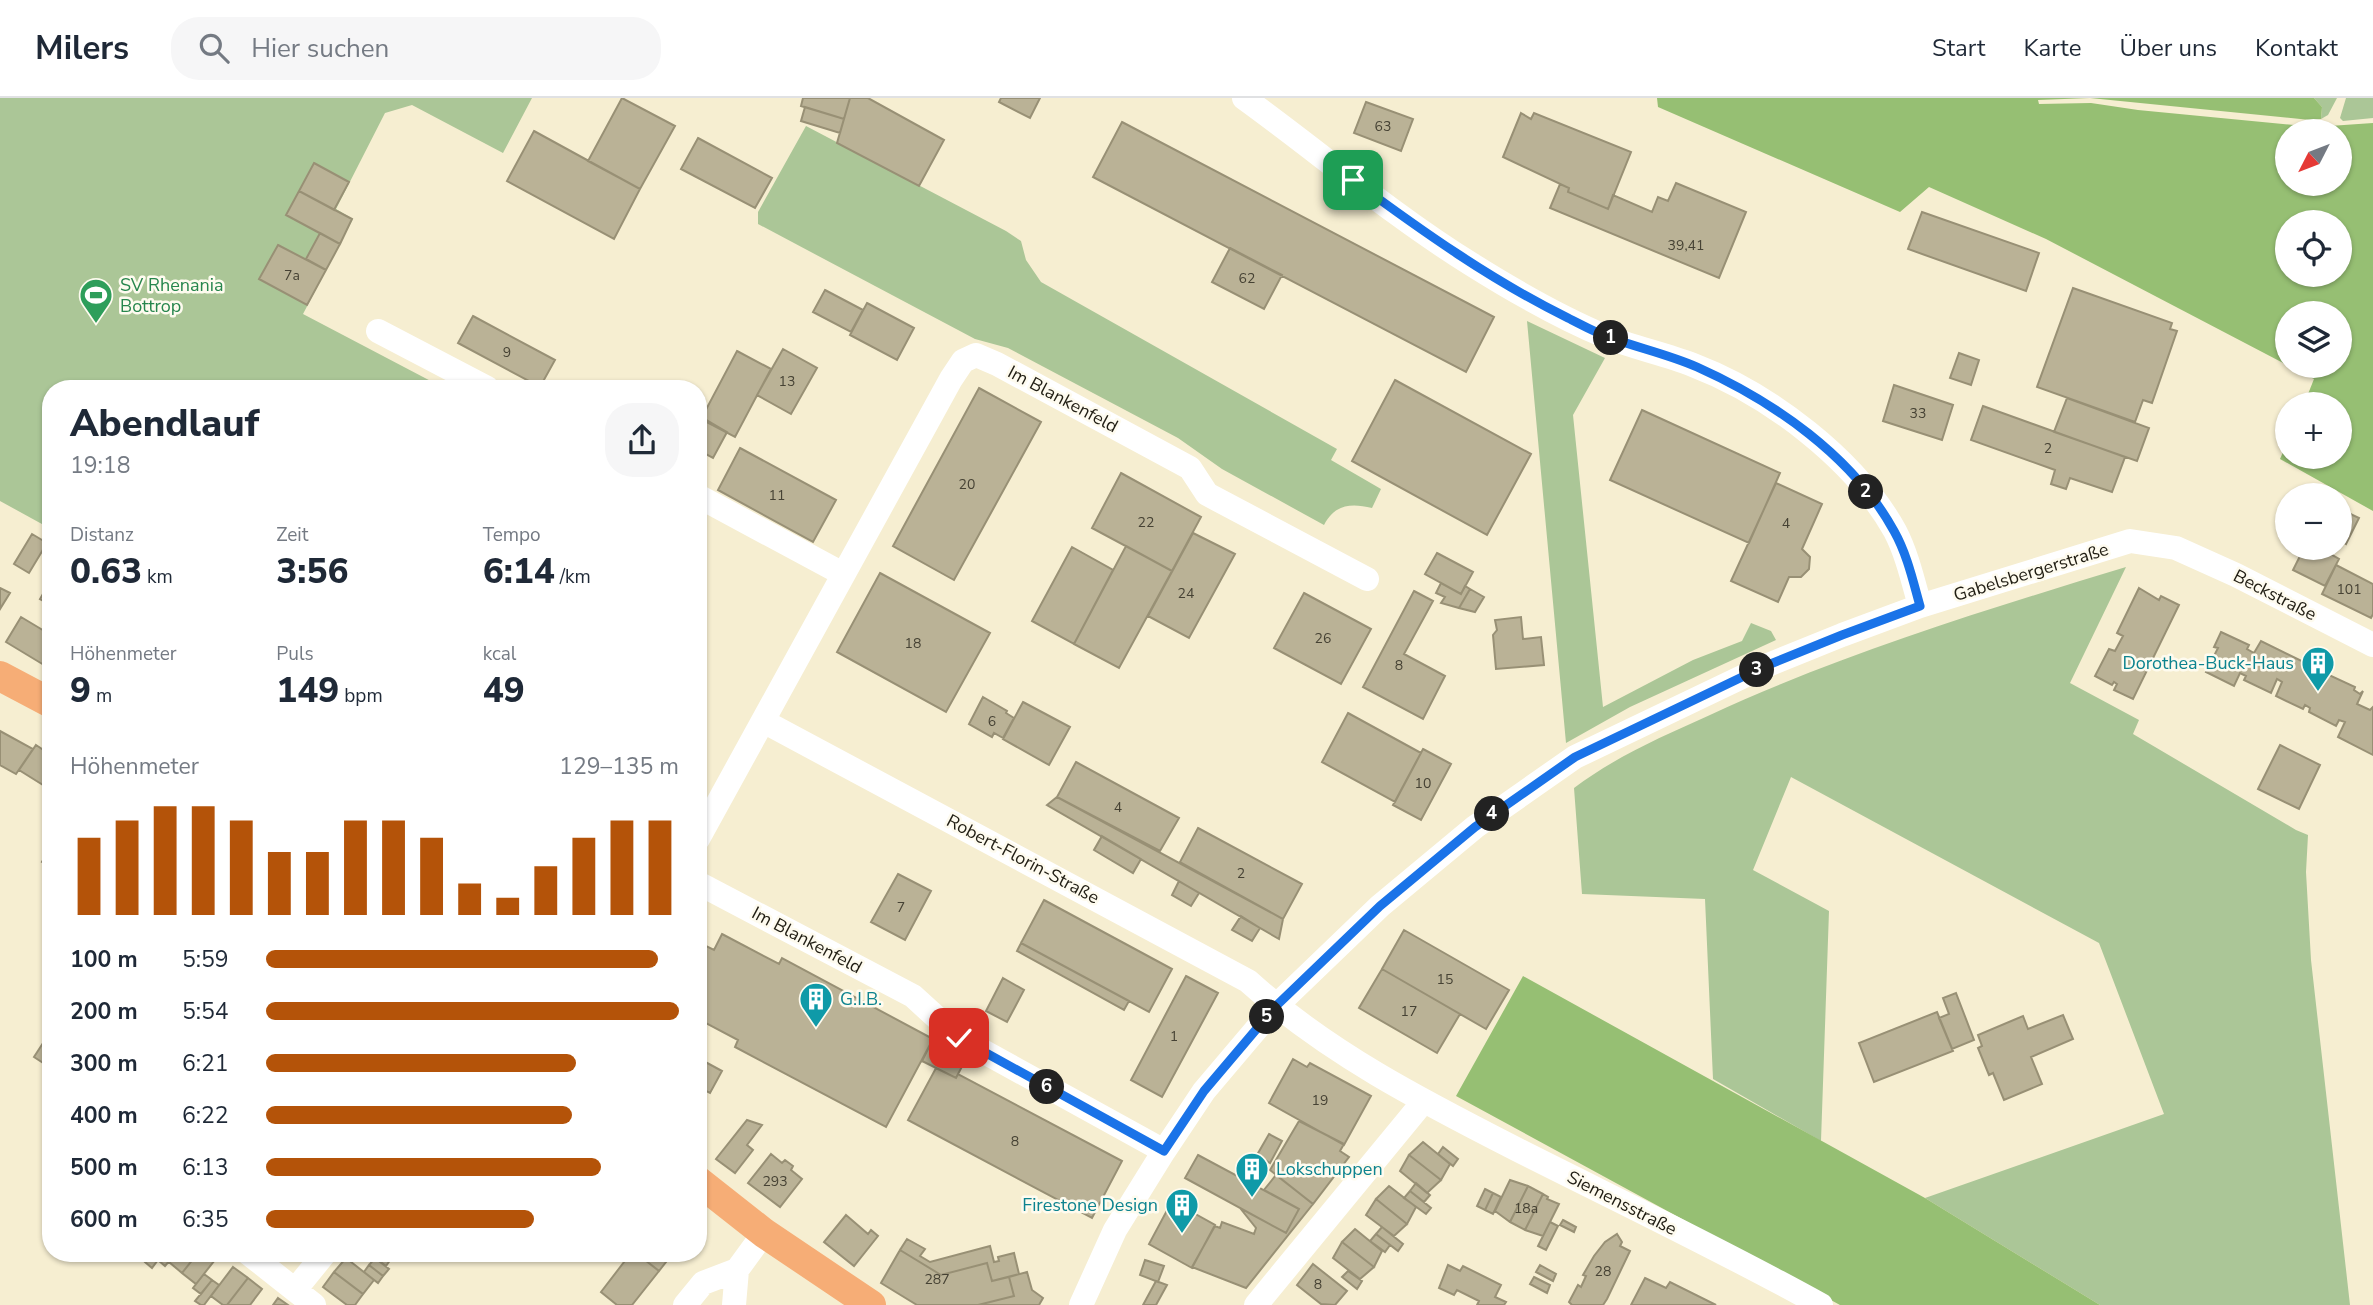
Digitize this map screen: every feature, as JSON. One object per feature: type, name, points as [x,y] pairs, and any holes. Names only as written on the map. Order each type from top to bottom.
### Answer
[{"type":"main road","points":[[0,676],[42,699]]},
{"type":"main road","points":[[707,1188],[764,1233],[871,1305]]},
{"type":"street","points":[[1244,98],[1412,224],[1471,264],[1561,315],[1608,337],[1694,366],[1731,383],[1774,407],[1817,438],[1873,500],[1895,531],[1909,565],[1920,606]]},
{"type":"street","points":[[378,331],[472,380]]},
{"type":"street","name":"Im Blankenfeld","points":[[707,823],[951,379],[963,361],[976,355],[998,364],[1190,468],[1207,494],[1367,579]]},
{"type":"street","points":[[707,501],[843,574]]},
{"type":"street","name":"Gabelsbergerstraße","points":[[1081,1305],[1115,1230],[1164,1151],[1204,1091],[1276,1006],[1380,906],[1475,827],[1575,757],[1763,667],[1920,606],[2130,541],[2176,548]]},
{"type":"street","name":"Beckstraße","points":[[2176,548],[2236,575],[2373,645]]},
{"type":"street","name":"Robert-Florin-Straße","points":[[763,721],[1248,981],[1276,1006]]},
{"type":"street","name":"Im Blankenfeld","points":[[707,888],[913,996],[959,1038],[1164,1151]]},
{"type":"street","name":"Siemensstraße","points":[[1276,1006],[1347,1058],[1423,1102],[1821,1305]]},
{"type":"street","points":[[1256,1305],[1423,1102]]},
{"type":"street","points":[[734,1305],[737,1270],[764,1233]]},
{"type":"street","points":[[262,1262],[305,1298],[321,1262]]},
{"type":"street","points":[[685,1305],[703,1283],[737,1270]]},
{"type":"green space","points":[[0,98],[532,98],[503,153],[412,105],[385,113],[336,209],[353,219],[303,314],[429,380],[42,380],[42,524],[0,501]]},
{"type":"green space","points":[[1657,98],[2090,98],[2038,100],[2039,104],[2091,103],[2275,123],[2275,196],[2352,196],[2352,124],[2373,123],[2373,511],[2352,499],[2352,483],[2323,483],[2298,469],[2352,469],[2352,392],[2309,392],[2314,379],[2312,378],[2352,378],[2352,301],[2275,301],[2275,359],[2046,239],[1929,187],[1900,212],[1658,107]]},
{"type":"green space","points":[[2090,98],[2314,98],[2322,107],[2321,119],[2300,119]]},
{"type":"green space","points":[[2314,98],[2337,98],[2328,115],[2321,119],[2322,107]]},
{"type":"green space","points":[[2346,98],[2373,98],[2373,118],[2340,118]]},
{"type":"green space","points":[[806,126],[1006,231],[1021,241],[1026,260],[1041,282],[1337,449],[1331,460],[1381,489],[1372,508],[1350,506],[1338,509],[1324,525],[1222,469],[1178,438],[1008,348],[975,339],[758,224],[758,212]]},
{"type":"green space","points":[[1527,321],[1605,358],[1573,415],[1603,707],[1693,660],[1742,641],[1751,623],[1771,631],[1776,640],[1630,707],[1566,743]]},
{"type":"green space","points":[[2126,567],[2070,683],[2139,720],[2133,734],[2308,835],[2306,872],[2311,960],[2350,1305],[2100,1305],[1925,1198],[2164,1114],[2099,943],[1791,777],[1753,870],[1829,911],[1821,1141],[1713,1079],[1705,899],[1582,894],[1574,788],[1606,766],[1675,731],[1863,652]]},
{"type":"green space","points":[[1523,976],[1925,1198],[2100,1305],[1840,1305],[1456,1096]]},
{"type":"building","points":[[622,98],[675,126],[640,189],[588,161]]},
{"type":"building","points":[[803,98],[850,98],[844,119],[801,106]]},
{"type":"building","points":[[850,98],[868,98],[944,140],[919,186],[837,143]]},
{"type":"building","points":[[1001,98],[1040,98],[1030,118],[999,102]]},
{"type":"building","points":[[1366,102],[1413,119],[1401,151],[1354,133]]},
{"type":"building","points":[[805,107],[844,119],[840,133],[801,121]]},
{"type":"building","points":[[1521,113],[1531,119],[1534,113],[1631,152],[1608,209],[1568,192],[1569,188],[1503,157]]},
{"type":"building","points":[[1122,122],[1494,317],[1466,372],[1093,177]]},
{"type":"building","points":[[534,131],[640,189],[614,239],[507,181]]},
{"type":"building","points":[[698,138],[772,178],[755,208],[681,169]]},
{"type":"building","points":[[314,163],[349,182],[334,210],[299,191]]},
{"type":"building","points":[[1676,183],[1746,212],[1719,278],[1550,208],[1560,184],[1569,188],[1568,192],[1608,209],[1613,195],[1652,212],[1658,197],[1668,201]]},
{"type":"building","points":[[299,191],[352,219],[340,244],[286,215]]},
{"type":"building","points":[[1922,212],[2039,253],[2026,291],[1908,249]]},
{"type":"building","points":[[320,233],[340,244],[326,270],[306,259]]},
{"type":"building","points":[[278,245],[326,270],[307,305],[259,279]]},
{"type":"building","points":[[1230,248],[1282,275],[1264,309],[1212,282]]},
{"type":"building","points":[[2073,288],[2172,323],[2170,329],[2177,331],[2152,403],[2143,400],[2135,422],[2037,387]]},
{"type":"building","points":[[825,290],[863,310],[851,332],[813,312]]},
{"type":"building","points":[[867,303],[914,328],[897,360],[850,335]]},
{"type":"building","points":[[473,316],[555,360],[544,380],[527,380],[458,343]]},
{"type":"building","points":[[783,349],[817,368],[791,414],[757,395]]},
{"type":"building","points":[[737,351],[771,369],[735,437],[707,422],[707,408]]},
{"type":"building","points":[[1959,353],[1979,360],[1971,385],[1950,378]]},
{"type":"building","points":[[1395,380],[1531,454],[1487,535],[1352,461]]},
{"type":"building","points":[[1894,385],[1953,405],[1942,440],[1883,421]]},
{"type":"building","points":[[979,388],[1041,422],[954,580],[893,546]]},
{"type":"building","points":[[2067,398],[2149,428],[2137,461],[2054,432]]},
{"type":"building","points":[[1983,406],[2125,457],[2112,492],[2070,478],[2066,489],[2051,484],[2055,470],[1971,440]]},
{"type":"building","points":[[1642,410],[1780,473],[1749,543],[1610,480]]},
{"type":"building","points":[[707,420],[727,432],[713,458],[707,455]]},
{"type":"building","points":[[740,448],[836,500],[813,542],[718,490]]},
{"type":"building","points":[[1121,473],[1201,517],[1172,571],[1092,528]]},
{"type":"building","points":[[1776,483],[1822,504],[1802,549],[1810,557],[1809,569],[1801,577],[1789,577],[1778,602],[1731,581]]},
{"type":"building","points":[[2352,515],[2359,518],[2352,532]]},
{"type":"building","points":[[1193,533],[1235,554],[1189,638],[1148,616]]},
{"type":"building","points":[[32,534],[42,540],[42,551],[29,573],[14,564]]},
{"type":"building","points":[[1126,546],[1172,571],[1119,668],[1074,644]]},
{"type":"building","points":[[1072,547],[1113,570],[1074,644],[1032,621]]},
{"type":"building","points":[[1437,553],[1473,572],[1461,594],[1425,574]]},
{"type":"building","points":[[2298,560],[2338,560],[2325,586],[2293,570]]},
{"type":"building","points":[[2336,565],[2373,584],[2371,618],[2322,594]]},
{"type":"building","points":[[880,573],[990,633],[946,712],[837,652]]},
{"type":"building","points":[[1441,583],[1461,594],[1465,586],[1470,589],[1459,608],[1441,603],[1445,597],[1436,593]]},
{"type":"building","points":[[0,588],[10,593],[0,609]]},
{"type":"building","points":[[2139,588],[2159,600],[2161,596],[2179,605],[2133,699],[2114,690],[2117,684],[2114,682],[2112,685],[2095,676],[2109,649],[2115,651],[2123,636],[2117,633]]},
{"type":"building","points":[[1470,589],[1484,597],[1475,612],[1459,608]]},
{"type":"building","points":[[1414,591],[1433,601],[1404,654],[1445,676],[1423,719],[1363,687]]},
{"type":"building","points":[[1304,593],[1371,629],[1341,684],[1274,648]]},
{"type":"building","points":[[21,617],[42,630],[42,664],[6,642]]},
{"type":"building","points":[[1521,617],[1523,639],[1541,637],[1544,665],[1496,669],[1493,635],[1497,630],[1495,620]]},
{"type":"building","name":"Dorothea-Buck-Haus","points":[[2221,632],[2249,645],[2247,649],[2254,653],[2261,641],[2320,670],[2315,678],[2323,682],[2327,674],[2355,687],[2354,690],[2360,694],[2363,691],[2357,704],[2370,710],[2373,707],[2373,755],[2338,737],[2345,722],[2339,720],[2336,726],[2309,712],[2310,708],[2305,705],[2303,709],[2276,696],[2282,682],[2277,679],[2271,693],[2244,680],[2246,676],[2240,673],[2234,686],[2206,672],[2218,648],[2214,647]]},
{"type":"building","points":[[983,697],[1014,718],[1003,738],[994,733],[992,737],[969,724]]},
{"type":"building","points":[[1023,702],[1070,727],[1049,765],[1003,739]]},
{"type":"building","points":[[1348,713],[1421,753],[1395,802],[1322,762]]},
{"type":"building","points":[[0,731],[33,749],[16,774],[0,765]]},
{"type":"building","points":[[36,745],[42,749],[42,784],[19,770]]},
{"type":"building","points":[[2280,745],[2320,765],[2299,809],[2258,789]]},
{"type":"building","points":[[1423,749],[1451,764],[1421,820],[1393,805]]},
{"type":"building","points":[[1076,762],[1179,818],[1160,851],[1057,797]]},
{"type":"building","points":[[1057,797],[1283,919],[1279,939],[1047,805]]},
{"type":"building","points":[[1198,828],[1302,884],[1283,919],[1180,862]]},
{"type":"building","points":[[1102,836],[1141,859],[1133,873],[1094,850]]},
{"type":"building","points":[[898,874],[931,891],[905,940],[871,922]]},
{"type":"building","points":[[1179,881],[1199,893],[1191,906],[1172,895]]},
{"type":"building","points":[[1044,900],[1172,969],[1149,1012],[1021,943]]},
{"type":"building","points":[[1241,916],[1260,928],[1252,941],[1232,930]]},
{"type":"building","points":[[1404,930],[1509,990],[1486,1029],[1382,969]]},
{"type":"building","name":"G.I.B.","points":[[722,934],[779,964],[782,958],[933,1039],[886,1127],[735,1047],[738,1040],[707,1024],[707,946],[714,950]]},
{"type":"building","points":[[1021,943],[1129,1001],[1124,1010],[1017,951]]},
{"type":"building","points":[[1382,969],[1460,1014],[1437,1053],[1359,1008]]},
{"type":"building","points":[[1186,976],[1218,993],[1162,1097],[1131,1080]]},
{"type":"building","points":[[1003,978],[1024,990],[1007,1022],[986,1011]]},
{"type":"building","points":[[1956,993],[1974,1040],[1952,1049],[1939,1018],[1949,1014],[1943,998]]},
{"type":"building","points":[[1937,1012],[1953,1051],[1874,1082],[1859,1043]]},
{"type":"building","points":[[2063,1015],[2073,1039],[2031,1057],[2042,1084],[2004,1100],[1993,1073],[1989,1075],[1978,1048],[1982,1046],[1978,1035],[2023,1016],[2028,1029]]},
{"type":"building","points":[[933,1039],[967,1057],[956,1078],[922,1061]]},
{"type":"building","points":[[42,1045],[42,1062],[34,1057]]},
{"type":"building","points":[[1293,1059],[1307,1067],[1310,1063],[1371,1096],[1344,1145],[1269,1103]]},
{"type":"building","points":[[707,1063],[722,1071],[710,1093],[707,1092]]},
{"type":"building","points":[[936,1068],[956,1078],[958,1074],[1122,1161],[1092,1218],[908,1120]]},
{"type":"building","points":[[747,1120],[762,1125],[747,1145],[753,1150],[735,1173],[716,1159]]},
{"type":"building","points":[[1299,1121],[1344,1144],[1340,1151],[1349,1157],[1313,1204],[1270,1170]]},
{"type":"building","points":[[1269,1134],[1282,1141],[1270,1163],[1257,1155]]},
{"type":"building","points":[[1423,1142],[1450,1164],[1441,1180],[1409,1155]]},
{"type":"building","points":[[1443,1147],[1458,1159],[1453,1166],[1438,1154]]},
{"type":"building","points":[[771,1154],[782,1163],[785,1160],[793,1166],[791,1170],[802,1179],[780,1207],[748,1183]]},
{"type":"building","name":"Lokschuppen","points":[[1198,1155],[1299,1209],[1286,1233],[1185,1178]]},
{"type":"building","points":[[1409,1155],[1441,1180],[1427,1193],[1400,1171]]},
{"type":"building","points":[[1276,1175],[1313,1204],[1246,1288],[1192,1267],[1215,1226],[1220,1228],[1222,1222],[1254,1234],[1256,1228],[1240,1208],[1286,1233],[1299,1209],[1264,1190]]},
{"type":"building","points":[[1510,1180],[1528,1186],[1510,1222],[1495,1211]]},
{"type":"building","points":[[1416,1183],[1430,1195],[1424,1202],[1410,1191]]},
{"type":"building","points":[[1389,1186],[1416,1207],[1407,1224],[1376,1199]]},
{"type":"building","points":[[1528,1186],[1543,1194],[1525,1230],[1510,1222]]},
{"type":"building","points":[[1485,1189],[1493,1193],[1485,1210],[1477,1206]]},
{"type":"building","points":[[1410,1191],[1431,1208],[1426,1214],[1404,1198]]},
{"type":"building","points":[[1493,1193],[1501,1197],[1493,1214],[1485,1210]]},
{"type":"building","points":[[1543,1194],[1547,1199],[1559,1204],[1543,1236],[1525,1230]]},
{"type":"building","points":[[1376,1199],[1407,1224],[1394,1236],[1366,1215]]},
{"type":"building","name":"Firestone Design","points":[[1172,1201],[1215,1225],[1192,1268],[1149,1244]]},
{"type":"building","points":[[846,1215],[868,1234],[871,1230],[878,1236],[854,1266],[824,1242]]},
{"type":"building","points":[[1563,1220],[1576,1227],[1574,1232],[1560,1225]]},
{"type":"building","points":[[1550,1222],[1558,1226],[1546,1250],[1538,1246]]},
{"type":"building","points":[[1382,1227],[1403,1244],[1398,1251],[1376,1234]]},
{"type":"building","points":[[1355,1229],[1382,1251],[1374,1267],[1342,1242]]},
{"type":"building","points":[[1376,1234],[1390,1245],[1385,1252],[1370,1241]]},
{"type":"building","points":[[1617,1234],[1622,1242],[1620,1246],[1630,1251],[1607,1299],[1603,1305],[1572,1305],[1569,1302],[1578,1285],[1581,1287],[1586,1276],[1583,1275],[1594,1256],[1605,1242]]},
{"type":"building","points":[[907,1239],[925,1249],[920,1256],[930,1262],[990,1246],[994,1262],[999,1261],[998,1257],[1014,1253],[1019,1274],[992,1281],[987,1263],[941,1275],[900,1250]]},
{"type":"building","points":[[1342,1242],[1374,1267],[1360,1279],[1333,1258]]},
{"type":"building","points":[[900,1250],[941,1275],[987,1263],[992,1281],[1009,1277],[1014,1296],[978,1305],[917,1305],[881,1283]]},
{"type":"building","points":[[1145,1260],[1164,1266],[1158,1282],[1140,1275]]},
{"type":"building","points":[[145,1262],[156,1262],[152,1268]]},
{"type":"building","points":[[169,1262],[191,1262],[182,1273]]},
{"type":"building","points":[[191,1262],[213,1262],[196,1284],[182,1273]]},
{"type":"building","points":[[343,1262],[351,1262],[374,1280],[363,1294],[334,1272]]},
{"type":"building","points":[[372,1262],[380,1262],[389,1269],[383,1276],[369,1265]]},
{"type":"building","points":[[624,1262],[648,1262],[659,1271],[632,1305],[617,1305],[601,1292]]},
{"type":"building","points":[[648,1262],[666,1262],[659,1271]]},
{"type":"building","points":[[1313,1264],[1347,1291],[1335,1305],[1321,1304],[1297,1285]]},
{"type":"building","points":[[369,1265],[383,1276],[378,1283],[364,1272]]},
{"type":"building","points":[[1448,1265],[1460,1271],[1463,1266],[1501,1285],[1495,1297],[1506,1302],[1504,1305],[1477,1305],[1479,1301],[1457,1290],[1454,1295],[1439,1288]]},
{"type":"building","points":[[1540,1265],[1556,1274],[1553,1281],[1536,1272]]},
{"type":"building","points":[[233,1267],[248,1278],[227,1305],[223,1305],[211,1296]]},
{"type":"building","points":[[1348,1271],[1362,1281],[1357,1289],[1342,1277]]},
{"type":"building","points":[[334,1272],[363,1294],[355,1305],[347,1305],[323,1287]]},
{"type":"building","points":[[1027,1272],[1032,1290],[1043,1298],[1039,1305],[978,1305],[1014,1296],[1009,1277]]},
{"type":"building","points":[[204,1274],[212,1280],[201,1294],[193,1288]]},
{"type":"building","points":[[1534,1277],[1550,1285],[1547,1293],[1530,1284]]},
{"type":"building","points":[[248,1278],[262,1289],[250,1305],[227,1305]]},
{"type":"building","points":[[1645,1278],[1666,1288],[1670,1282],[1716,1305],[1631,1305]]},
{"type":"building","points":[[212,1280],[219,1285],[204,1305],[201,1305],[195,1301]]},
{"type":"building","points":[[1156,1281],[1167,1285],[1156,1305],[1143,1305]]},
{"type":"building","points":[[278,1298],[288,1305],[273,1305]]},
{"type":"place","name":"SV Rhenania Bottrop","points":[[96,325]]},
{"type":"place","name":"Dorothea-Buck-Haus","points":[[2318,693]]},
{"type":"place","name":"G.I.B.","points":[[816,1029]]},
{"type":"place","name":"Lokschuppen","points":[[1252,1199]]},
{"type":"place","name":"Firestone Design","points":[[1182,1235]]},
{"type":"route","points":[[959,1038],[1164,1151],[1204,1091],[1276,1006],[1380,906],[1475,827],[1575,757],[1763,667],[1920,606],[1909,565],[1895,531],[1855,478],[1817,438],[1774,407],[1731,383],[1694,366],[1608,337],[1534,300],[1471,264],[1353,180]]}]
